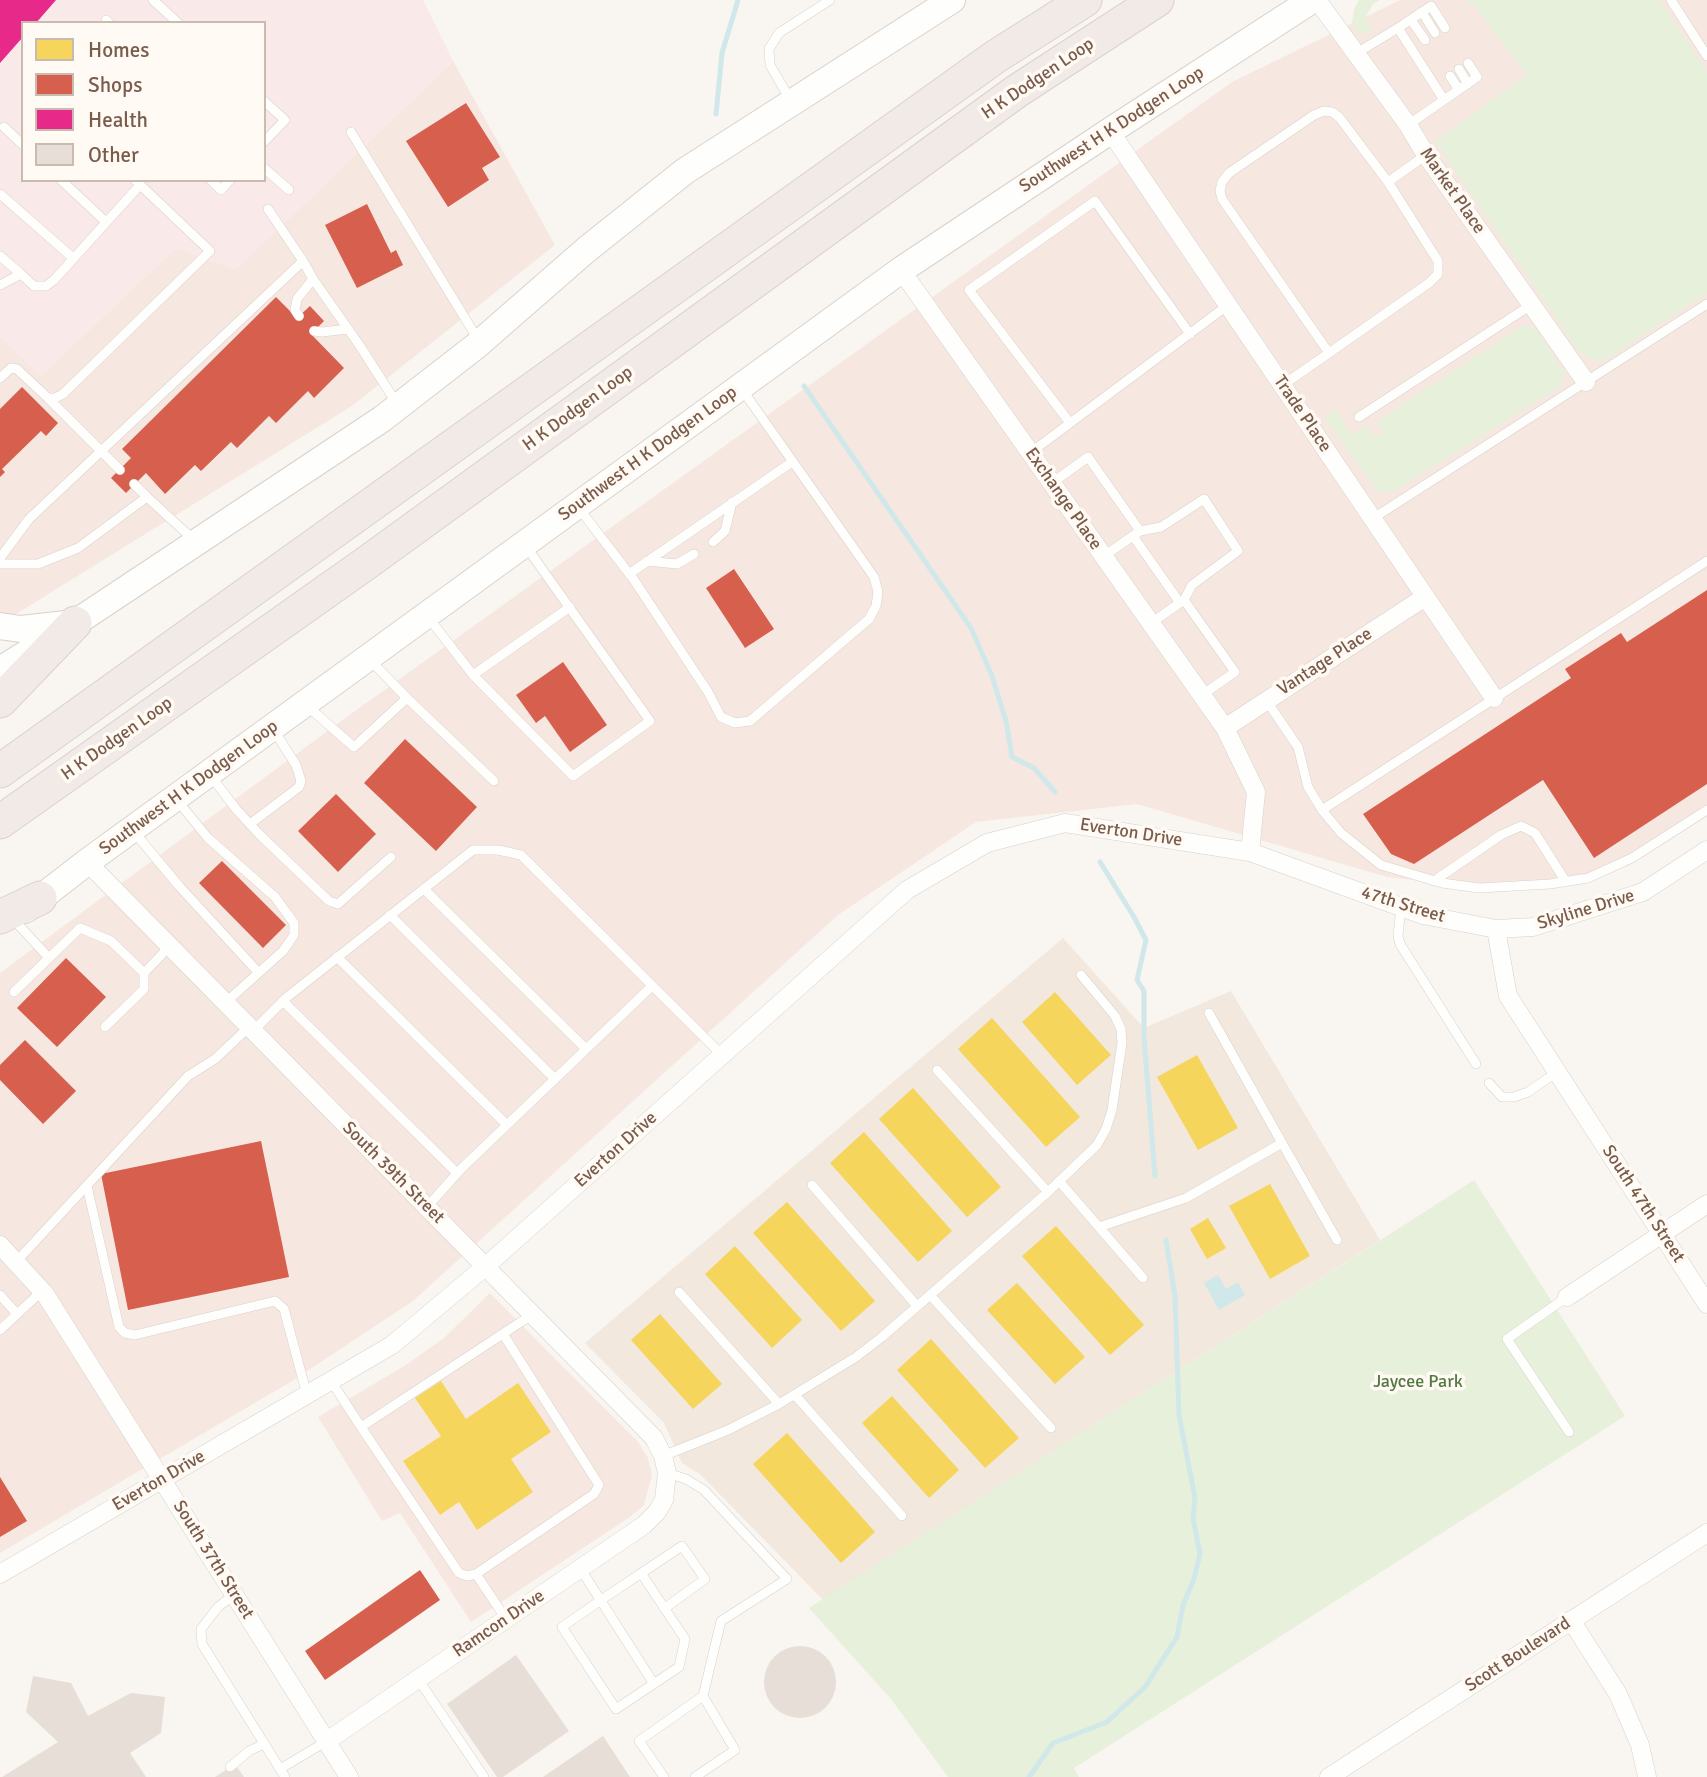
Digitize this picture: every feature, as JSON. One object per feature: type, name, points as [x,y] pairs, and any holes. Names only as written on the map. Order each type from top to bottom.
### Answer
[{"type":"highway","points":[[0,771],[995,57],[1085,0]]},
{"type":"highway","name":"H K Dodgen Loop","points":[[0,822],[365,564],[1017,91],[1157,0]]},
{"type":"highway","points":[[0,701],[75,623]]},
{"type":"highway","points":[[5,923],[40,898]]},
{"type":"main road","name":"Southwest H K Dodgen Loop","points":[[40,898],[901,270],[1314,0]]},
{"type":"main road","points":[[0,670],[75,623],[398,406],[480,342],[586,250],[685,170],[937,4]]},
{"type":"main road","points":[[0,626],[21,629],[75,623]]},
{"type":"street","name":"Market Place","points":[[1314,0],[1408,125],[1426,155],[1586,382]]},
{"type":"street","name":"Trade Place","points":[[1110,131],[1494,698]]},
{"type":"street","name":"Exchange Place","points":[[901,270],[1225,728]]},
{"type":"street","name":"Vantage Place","points":[[1225,728],[1425,597]]},
{"type":"street","points":[[1225,728],[1256,792],[1250,852]]},
{"type":"street","name":"Everton Drive","points":[[0,1574],[392,1345],[486,1266],[907,890],[986,843],[1065,823],[1250,852]]},
{"type":"street","name":"Skyline Drive","points":[[1496,929],[1534,927],[1643,892],[1707,850]]},
{"type":"street","name":"47th Street","points":[[1250,852],[1423,915],[1496,929]]},
{"type":"street","name":"South 39th Street","points":[[87,862],[654,1438],[665,1464]]},
{"type":"street","points":[[1496,929],[1507,996],[1557,1072]]},
{"type":"street","name":"South 47th Street","points":[[1557,1072],[1707,1304]]},
{"type":"street","points":[[1567,1297],[1707,1204]]},
{"type":"street","name":"South 37th Street","points":[[5,1252],[42,1290],[349,1777]]},
{"type":"street","name":"Ramcon Drive","points":[[327,1741],[644,1525],[664,1500],[665,1464]]},
{"type":"street","name":"Scott Boulevard","points":[[1334,1776],[1707,1533]]},
{"type":"street","points":[[1571,1620],[1618,1694],[1640,1745],[1647,1777]]},
{"type":"lane","points":[[153,0],[176,21]]},
{"type":"lane","points":[[792,102],[770,65],[769,49],[779,33],[830,0]]},
{"type":"lane","points":[[1671,0],[1707,56]]},
{"type":"lane","points":[[1355,54],[1431,6],[1445,28]]},
{"type":"lane","points":[[1422,12],[1436,33]]},
{"type":"lane","points":[[1411,20],[1425,40]]},
{"type":"lane","points":[[1398,28],[1444,100]]},
{"type":"lane","points":[[1408,125],[1477,77],[1468,63]]},
{"type":"lane","points":[[1460,69],[1468,84]]},
{"type":"lane","points":[[1450,76],[1459,90]]},
{"type":"lane","points":[[266,103],[285,120],[266,140]]},
{"type":"lane","points":[[1283,385],[1429,284],[1438,274],[1438,261],[1388,182],[1339,117],[1324,111],[1314,115],[1229,173],[1222,182],[1220,191],[1222,199],[1329,353]]},
{"type":"lane","points":[[4,127],[21,143]]},
{"type":"lane","points":[[351,132],[480,342]]},
{"type":"lane","points":[[1388,182],[1426,155]]},
{"type":"lane","points":[[266,170],[289,190]]},
{"type":"lane","points":[[63,182],[106,222]]},
{"type":"lane","points":[[213,182],[221,190],[228,182]]},
{"type":"lane","points":[[0,256],[34,285],[46,286],[106,222],[137,183],[210,251],[64,394],[48,398]]},
{"type":"lane","points":[[0,194],[73,258]]},
{"type":"lane","points":[[1070,423],[969,289],[1095,201],[1190,334]]},
{"type":"lane","points":[[268,209],[398,406]]},
{"type":"lane","points":[[0,558],[29,519],[303,261]]},
{"type":"lane","points":[[0,285],[21,274]]},
{"type":"lane","points":[[299,317],[295,310],[297,299],[313,279]]},
{"type":"lane","points":[[1373,519],[1707,304]]},
{"type":"lane","points":[[1030,453],[1228,305]]},
{"type":"lane","points":[[1359,417],[1531,305]]},
{"type":"lane","points":[[314,331],[348,329]]},
{"type":"lane","points":[[0,378],[11,368],[17,369],[120,470]]},
{"type":"lane","points":[[577,505],[629,573],[708,692],[721,717],[735,723],[750,721],[869,619],[876,606],[878,593],[874,577],[740,387]]},
{"type":"lane","points":[[1052,483],[1088,457],[1182,601],[1235,672],[1202,695]]},
{"type":"lane","points":[[629,573],[792,462]]},
{"type":"lane","points":[[134,484],[196,542]]},
{"type":"lane","points":[[0,564],[38,564],[78,548],[147,497]]},
{"type":"lane","points":[[1104,556],[1137,534],[1161,527],[1204,499],[1238,551],[1192,585],[1182,601],[1151,623]]},
{"type":"lane","points":[[713,541],[725,531],[732,502]]},
{"type":"lane","points":[[427,615],[473,675],[573,776],[650,720],[524,544]]},
{"type":"lane","points":[[647,561],[677,564],[694,554]]},
{"type":"lane","points":[[1322,810],[1707,561]]},
{"type":"lane","points":[[473,675],[570,607]]},
{"type":"lane","points":[[367,658],[494,781]]},
{"type":"lane","points":[[305,704],[354,747],[407,698]]},
{"type":"lane","points":[[1266,700],[1298,747],[1308,787],[1341,833],[1381,865],[1434,881],[1479,888],[1588,878],[1632,858],[1707,810]]},
{"type":"lane","points":[[250,824],[299,787],[302,781],[296,765],[272,727]]},
{"type":"lane","points":[[209,773],[250,824],[329,901],[338,904],[391,857]]},
{"type":"lane","points":[[175,798],[208,838],[275,897],[293,923],[294,935],[283,951],[225,1003]]},
{"type":"lane","points":[[1434,881],[1501,835],[1521,825],[1535,833],[1566,882]]},
{"type":"lane","points":[[132,829],[179,886],[258,972]]},
{"type":"lane","points":[[5,1252],[86,1186],[188,1076],[215,1059],[337,957],[473,850],[498,850],[521,855],[722,1055]]},
{"type":"lane","points":[[424,888],[586,1049]]},
{"type":"lane","points":[[1401,907],[1398,936],[1400,944],[1476,1064]]},
{"type":"lane","points":[[390,915],[555,1079]]},
{"type":"lane","points":[[5,923],[49,958]]},
{"type":"lane","points":[[15,992],[80,928],[111,941],[144,972]]},
{"type":"lane","points":[[105,1027],[144,989],[144,972],[170,947]]},
{"type":"lane","points":[[337,957],[506,1125]]},
{"type":"lane","points":[[664,1777],[639,1741],[703,1696],[721,1621],[787,1579],[704,1490],[665,1464],[701,1442],[779,1404],[856,1357],[1048,1192],[1097,1145],[1112,1110],[1122,1043],[1121,1029],[1115,1016],[1081,975]]},
{"type":"lane","points":[[426,1208],[457,1173],[652,986]]},
{"type":"lane","points":[[283,1001],[457,1173]]},
{"type":"lane","points":[[1209,1013],[1337,1240]]},
{"type":"lane","points":[[937,1070],[1048,1192]]},
{"type":"lane","points":[[1489,1083],[1502,1097],[1514,1097],[1528,1092],[1557,1072]]},
{"type":"lane","points":[[1099,1227],[1186,1198],[1282,1143]]},
{"type":"lane","points":[[1059,1181],[1143,1278]]},
{"type":"lane","points":[[812,1185],[917,1306]]},
{"type":"lane","points":[[86,1186],[120,1327],[125,1333],[135,1335],[275,1301],[284,1309],[307,1395]]},
{"type":"lane","points":[[0,1330],[42,1290]]},
{"type":"lane","points":[[680,1292],[779,1404]]},
{"type":"lane","points":[[930,1294],[1051,1428]]},
{"type":"lane","points":[[0,1295],[17,1314]]},
{"type":"lane","points":[[1567,1297],[1507,1339],[1569,1432]]},
{"type":"lane","points":[[361,1427],[533,1314]]},
{"type":"lane","points":[[331,1381],[459,1573],[467,1576],[476,1574],[594,1494],[599,1485],[596,1476],[503,1334]]},
{"type":"lane","points":[[795,1395],[902,1516]]},
{"type":"lane","points":[[641,1573],[685,1639],[679,1667],[616,1709],[562,1628],[601,1600],[641,1573],[682,1546],[705,1578],[665,1608]]},
{"type":"lane","points":[[580,1568],[654,1684]]},
{"type":"lane","points":[[476,1574],[506,1619]]},
{"type":"lane","points":[[235,1594],[218,1607],[201,1629],[202,1644],[264,1744],[283,1773],[327,1741]]},
{"type":"lane","points":[[418,1679],[484,1777]]},
{"type":"lane","points":[[695,1777],[735,1750],[703,1696]]},
{"type":"lane","points":[[230,1767],[249,1751],[264,1744]]},
{"type":"shaded area","points":[[0,0],[423,0],[453,61],[236,269],[176,248],[40,376],[0,336]]},
{"type":"shaded area","points":[[1400,0],[1707,0],[1707,816],[1628,866],[1510,891],[1387,877],[1137,804],[976,822],[838,915],[413,1301],[292,1381],[0,1553],[0,973],[337,724],[1232,82]]},
{"type":"shaded area","points":[[453,61],[555,245],[352,406],[0,624],[0,336],[40,376],[176,248],[236,269]]},
{"type":"shaded area","points":[[1063,938],[1144,1028],[1231,991],[1380,1240],[823,1600],[701,1475],[682,1463],[664,1423],[585,1343]]},
{"type":"shaded area","points":[[490,1293],[638,1442],[648,1458],[652,1475],[644,1505],[630,1517],[471,1622],[400,1513],[382,1521],[318,1417],[406,1365],[444,1338]]},
{"type":"green space","points":[[1359,0],[1380,0],[1373,4],[1366,16],[1371,31],[1360,34],[1352,23],[1354,9]]},
{"type":"green space","points":[[1467,0],[1660,0],[1707,72],[1707,293],[1603,361],[1580,353],[1435,141],[1527,75],[1473,4],[1470,5]]},
{"type":"green space","points":[[1522,326],[1533,326],[1565,373],[1560,387],[1394,491],[1378,492],[1324,417],[1336,408],[1351,435],[1367,425],[1376,438],[1384,432],[1377,421]]},
{"type":"green space","name":"Jaycee Park","points":[[1474,1180],[1625,1416],[1074,1768],[1079,1777],[948,1777],[891,1699],[809,1608]]},
{"type":"water","points":[[1218,1275],[1226,1289],[1238,1282],[1245,1295],[1219,1310],[1204,1283]]},
{"type":"building: Homes","points":[[1055,992],[1111,1055],[1077,1085],[1022,1022]]},
{"type":"building: Homes","points":[[992,1018],[1080,1117],[1046,1147],[958,1049]]},
{"type":"building: Homes","points":[[1197,1055],[1238,1128],[1198,1150],[1157,1077]]},
{"type":"building: Homes","points":[[913,1088],[1001,1187],[967,1217],[879,1119]]},
{"type":"building: Homes","points":[[864,1132],[952,1231],[918,1262],[830,1163]]},
{"type":"building: Homes","points":[[1270,1184],[1310,1256],[1270,1279],[1229,1206]]},
{"type":"building: Homes","points":[[787,1202],[875,1301],[841,1331],[753,1233]]},
{"type":"building: Homes","points":[[1208,1218],[1226,1248],[1207,1259],[1190,1229]]},
{"type":"building: Homes","points":[[1056,1226],[1144,1325],[1110,1355],[1022,1256]]},
{"type":"building: Homes","points":[[735,1246],[802,1320],[772,1348],[705,1274]]},
{"type":"building: Homes","points":[[1017,1283],[1085,1357],[1055,1384],[987,1310]]},
{"type":"building: Homes","points":[[660,1314],[722,1384],[693,1409],[631,1340]]},
{"type":"building: Homes","points":[[931,1339],[1019,1438],[985,1468],[897,1370]]},
{"type":"building: Homes","points":[[441,1381],[466,1419],[518,1383],[551,1432],[511,1459],[533,1492],[477,1530],[459,1502],[440,1515],[403,1461],[441,1436],[415,1398]]},
{"type":"building: Homes","points":[[892,1396],[959,1470],[929,1498],[862,1423]]},
{"type":"building: Homes","points":[[787,1433],[875,1532],[841,1563],[753,1464]]},
{"type":"building: Shops","points":[[466,103],[500,157],[482,168],[489,180],[448,207],[406,141]]},
{"type":"building: Shops","points":[[367,204],[391,253],[396,250],[403,265],[357,288],[325,225]]},
{"type":"building: Shops","points":[[276,297],[297,318],[310,306],[324,321],[311,334],[344,368],[314,398],[308,391],[276,423],[269,416],[237,448],[231,442],[201,471],[195,465],[165,494],[146,473],[126,493],[111,478],[131,458],[122,449]]},
{"type":"building: Shops","points":[[22,387],[58,423],[46,436],[41,431],[2,469],[5,472],[0,477],[0,409]]},
{"type":"building: Shops","points":[[734,569],[774,629],[745,648],[706,588]]},
{"type":"building: Shops","points":[[1707,590],[1707,784],[1594,858],[1543,780],[1414,864],[1391,854],[1363,814],[1571,678],[1565,669],[1621,633],[1627,642]]},
{"type":"building: Shops","points":[[563,662],[607,725],[570,752],[545,716],[536,723],[516,695]]},
{"type":"building: Shops","points":[[405,739],[477,807],[436,851],[364,783]]},
{"type":"building: Shops","points":[[336,794],[376,834],[338,872],[298,831]]},
{"type":"building: Shops","points":[[222,861],[286,925],[263,948],[199,883]]},
{"type":"building: Shops","points":[[66,958],[106,997],[57,1047],[17,1008]]},
{"type":"building: Shops","points":[[25,1040],[76,1091],[43,1124],[0,1080],[0,1065]]},
{"type":"building: Shops","points":[[261,1141],[289,1277],[128,1310],[101,1174]]},
{"type":"building: Shops","points":[[0,1477],[27,1521],[0,1537]]},
{"type":"building: Shops","points":[[420,1570],[440,1600],[325,1680],[305,1651]]},
{"type":"building: Health","points":[[0,0],[56,0],[38,21],[21,21],[21,39],[0,63]]},
{"type":"building: Other","points":[[800,1646],[820,1652],[830,1662],[836,1682],[830,1702],[820,1712],[800,1718],[780,1712],[770,1702],[764,1682],[770,1662],[780,1652]]},
{"type":"building: Other","points":[[516,1655],[569,1731],[503,1777],[497,1777],[447,1704]]},
{"type":"building: Other","points":[[33,1676],[71,1683],[88,1716],[131,1693],[165,1697],[161,1733],[130,1753],[146,1777],[2,1777],[58,1742],[26,1712]]},
{"type":"building: Other","points":[[603,1736],[630,1777],[543,1777]]},
{"type":"building: Other","points":[[235,1764],[244,1777],[215,1777]]},
{"type":"waterway","points":[[716,114],[722,53],[738,0]]},
{"type":"waterway","points":[[804,386],[971,628],[992,676],[1006,721],[1012,757],[1034,768],[1055,792]]},
{"type":"waterway","points":[[1100,862],[1146,940],[1137,980],[1144,991],[1144,1037],[1155,1176]]},
{"type":"waterway","points":[[1029,1777],[1053,1743],[1107,1722],[1145,1687],[1177,1637],[1183,1605],[1194,1579],[1200,1554],[1193,1518],[1195,1498],[1179,1415],[1175,1296],[1166,1240]]}]
